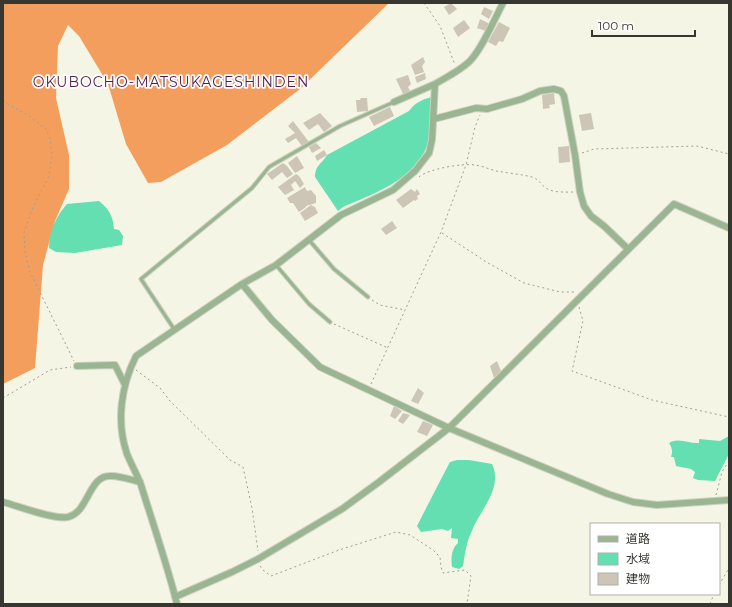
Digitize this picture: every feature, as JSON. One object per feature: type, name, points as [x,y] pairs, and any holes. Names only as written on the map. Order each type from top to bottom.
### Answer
[{"type":"street","points":[[394,102],[435,84],[458,71],[470,61],[503,3]]},
{"type":"street","points":[[177,604],[140,482],[122,436],[121,423],[125,385],[131,366],[136,356],[174,329],[190,320],[242,284],[276,265],[341,215],[393,190],[415,171],[429,152],[432,140],[435,84]]},
{"type":"street","points":[[434,119],[476,108],[487,109],[522,99],[540,91],[554,89],[561,91],[564,96],[580,192],[584,206],[591,216],[628,249]]},
{"type":"street","points":[[175,597],[232,572],[284,544],[353,501],[450,428],[674,204],[729,228]]},
{"type":"street","points":[[242,284],[272,320],[320,367],[450,428],[608,494],[633,502],[657,504],[729,500]]},
{"type":"street","points":[[77,366],[115,365],[125,385]]},
{"type":"street","points":[[3,502],[58,518],[68,517],[76,514],[83,507],[89,494],[97,483],[103,478],[109,476],[140,482]]},
{"type":"lane","points":[[174,329],[141,279],[252,188],[269,167],[340,126],[394,102]]},
{"type":"lane","points":[[308,240],[334,269],[368,297]]},
{"type":"lane","points":[[276,265],[309,304],[330,322]]},
{"type":"path","points":[[424,3],[440,26],[458,71]]},
{"type":"path","points":[[3,398],[50,370],[77,366],[40,295],[30,272],[25,252],[24,232],[33,207],[49,176],[52,154],[50,138],[46,129],[4,100]]},
{"type":"path","points":[[368,390],[441,232],[466,165],[475,127],[482,109]]},
{"type":"path","points":[[575,155],[594,149],[663,146],[697,146],[729,154]]},
{"type":"path","points":[[418,178],[423,174],[434,171],[466,165],[476,165],[496,171],[533,178],[540,181],[546,188],[556,192],[580,192]]},
{"type":"path","points":[[441,232],[488,263],[524,283],[560,292],[585,292]]},
{"type":"path","points":[[368,297],[380,305],[406,310]]},
{"type":"path","points":[[577,300],[583,321],[572,371],[652,400],[729,417]]},
{"type":"path","points":[[330,322],[388,348]]},
{"type":"path","points":[[131,366],[160,388],[170,401],[230,460],[243,467],[252,508],[259,564],[263,570],[271,576],[339,550],[396,532],[410,535],[433,550],[440,557],[443,573],[465,570],[471,576],[467,604]]},
{"type":"path","points":[[715,501],[722,472],[729,461]]},
{"type":"path","points":[[720,583],[729,568]]},
{"type":"shaded area","points":[[3,3],[389,3],[300,89],[227,145],[161,182],[148,183],[126,144],[108,84],[79,36],[68,25],[58,46],[56,98],[69,155],[69,189],[55,221],[43,265],[35,368],[3,384]]},
{"type":"water","points":[[431,97],[429,140],[421,158],[413,168],[403,177],[379,191],[343,207],[338,211],[315,177],[317,167],[327,155],[409,111],[418,102]]},
{"type":"water","points":[[99,201],[110,213],[113,220],[114,229],[119,230],[123,236],[122,245],[75,253],[56,252],[49,248],[50,236],[54,224],[67,204]]},
{"type":"water","points":[[729,436],[729,454],[715,481],[698,480],[693,478],[695,472],[691,469],[676,466],[674,457],[671,457],[672,450],[669,443],[673,441],[699,443],[699,439],[720,441]]},
{"type":"water","points":[[457,460],[469,460],[492,464],[495,473],[495,482],[489,500],[474,525],[469,537],[463,566],[459,569],[452,567],[452,554],[458,543],[458,539],[451,538],[452,528],[448,531],[442,529],[421,532],[417,526],[450,462]]},
{"type":"building","points":[[451,3],[457,9],[449,15],[444,7]]},
{"type":"building","points":[[484,7],[493,11],[489,19],[481,14]]},
{"type":"building","points":[[480,19],[490,24],[486,31],[477,28]]},
{"type":"building","points":[[464,20],[470,28],[458,37],[453,28]]},
{"type":"building","points":[[499,22],[510,28],[503,42],[499,41],[496,46],[488,42]]},
{"type":"building","points":[[423,57],[425,62],[422,66],[424,72],[415,75],[411,65]]},
{"type":"building","points":[[425,73],[426,79],[417,83],[415,77]]},
{"type":"building","points":[[408,75],[411,84],[408,87],[410,91],[403,94],[396,79]]},
{"type":"building","points":[[554,93],[555,104],[549,105],[550,108],[543,109],[542,95]]},
{"type":"building","points":[[361,98],[367,98],[368,111],[357,112],[356,100],[360,100]]},
{"type":"building","points":[[390,107],[394,116],[374,126],[369,117]]},
{"type":"building","points":[[320,113],[332,126],[324,132],[318,124],[309,130],[303,123]]},
{"type":"building","points":[[591,113],[594,129],[582,131],[579,115]]},
{"type":"building","points":[[293,121],[309,142],[302,146],[296,138],[288,143],[285,139],[295,133],[288,126]]},
{"type":"building","points":[[316,143],[321,148],[312,153],[309,147]]},
{"type":"building","points":[[569,146],[570,162],[559,163],[558,147]]},
{"type":"building","points":[[324,150],[327,155],[317,161],[315,156]]},
{"type":"building","points":[[297,156],[304,168],[295,173],[288,163]]},
{"type":"building","points":[[283,163],[293,174],[287,178],[282,172],[272,180],[267,174]]},
{"type":"building","points":[[296,174],[304,184],[300,188],[295,181],[291,185],[294,190],[285,195],[278,187]]},
{"type":"building","points":[[305,187],[307,191],[311,190],[316,196],[316,203],[306,206],[299,212],[293,203],[290,203],[287,198]]},
{"type":"building","points":[[411,189],[415,192],[417,189],[420,194],[417,196],[418,199],[415,201],[414,200],[403,208],[396,200]]},
{"type":"building","points":[[311,205],[315,207],[318,213],[305,221],[300,213]]},
{"type":"building","points":[[392,221],[397,228],[386,235],[381,229]]},
{"type":"building","points":[[497,361],[501,371],[494,378],[490,366]]},
{"type":"building","points":[[418,388],[424,393],[418,404],[411,401]]},
{"type":"building","points":[[394,406],[402,411],[395,419],[390,416]]},
{"type":"building","points":[[403,413],[410,415],[403,424],[398,421]]},
{"type":"building","points":[[423,421],[433,425],[427,436],[417,432]]},
{"type":"district","name":"OKUBOCHO-MATSUKAGESHINDEN","points":[[171,82]]}]
